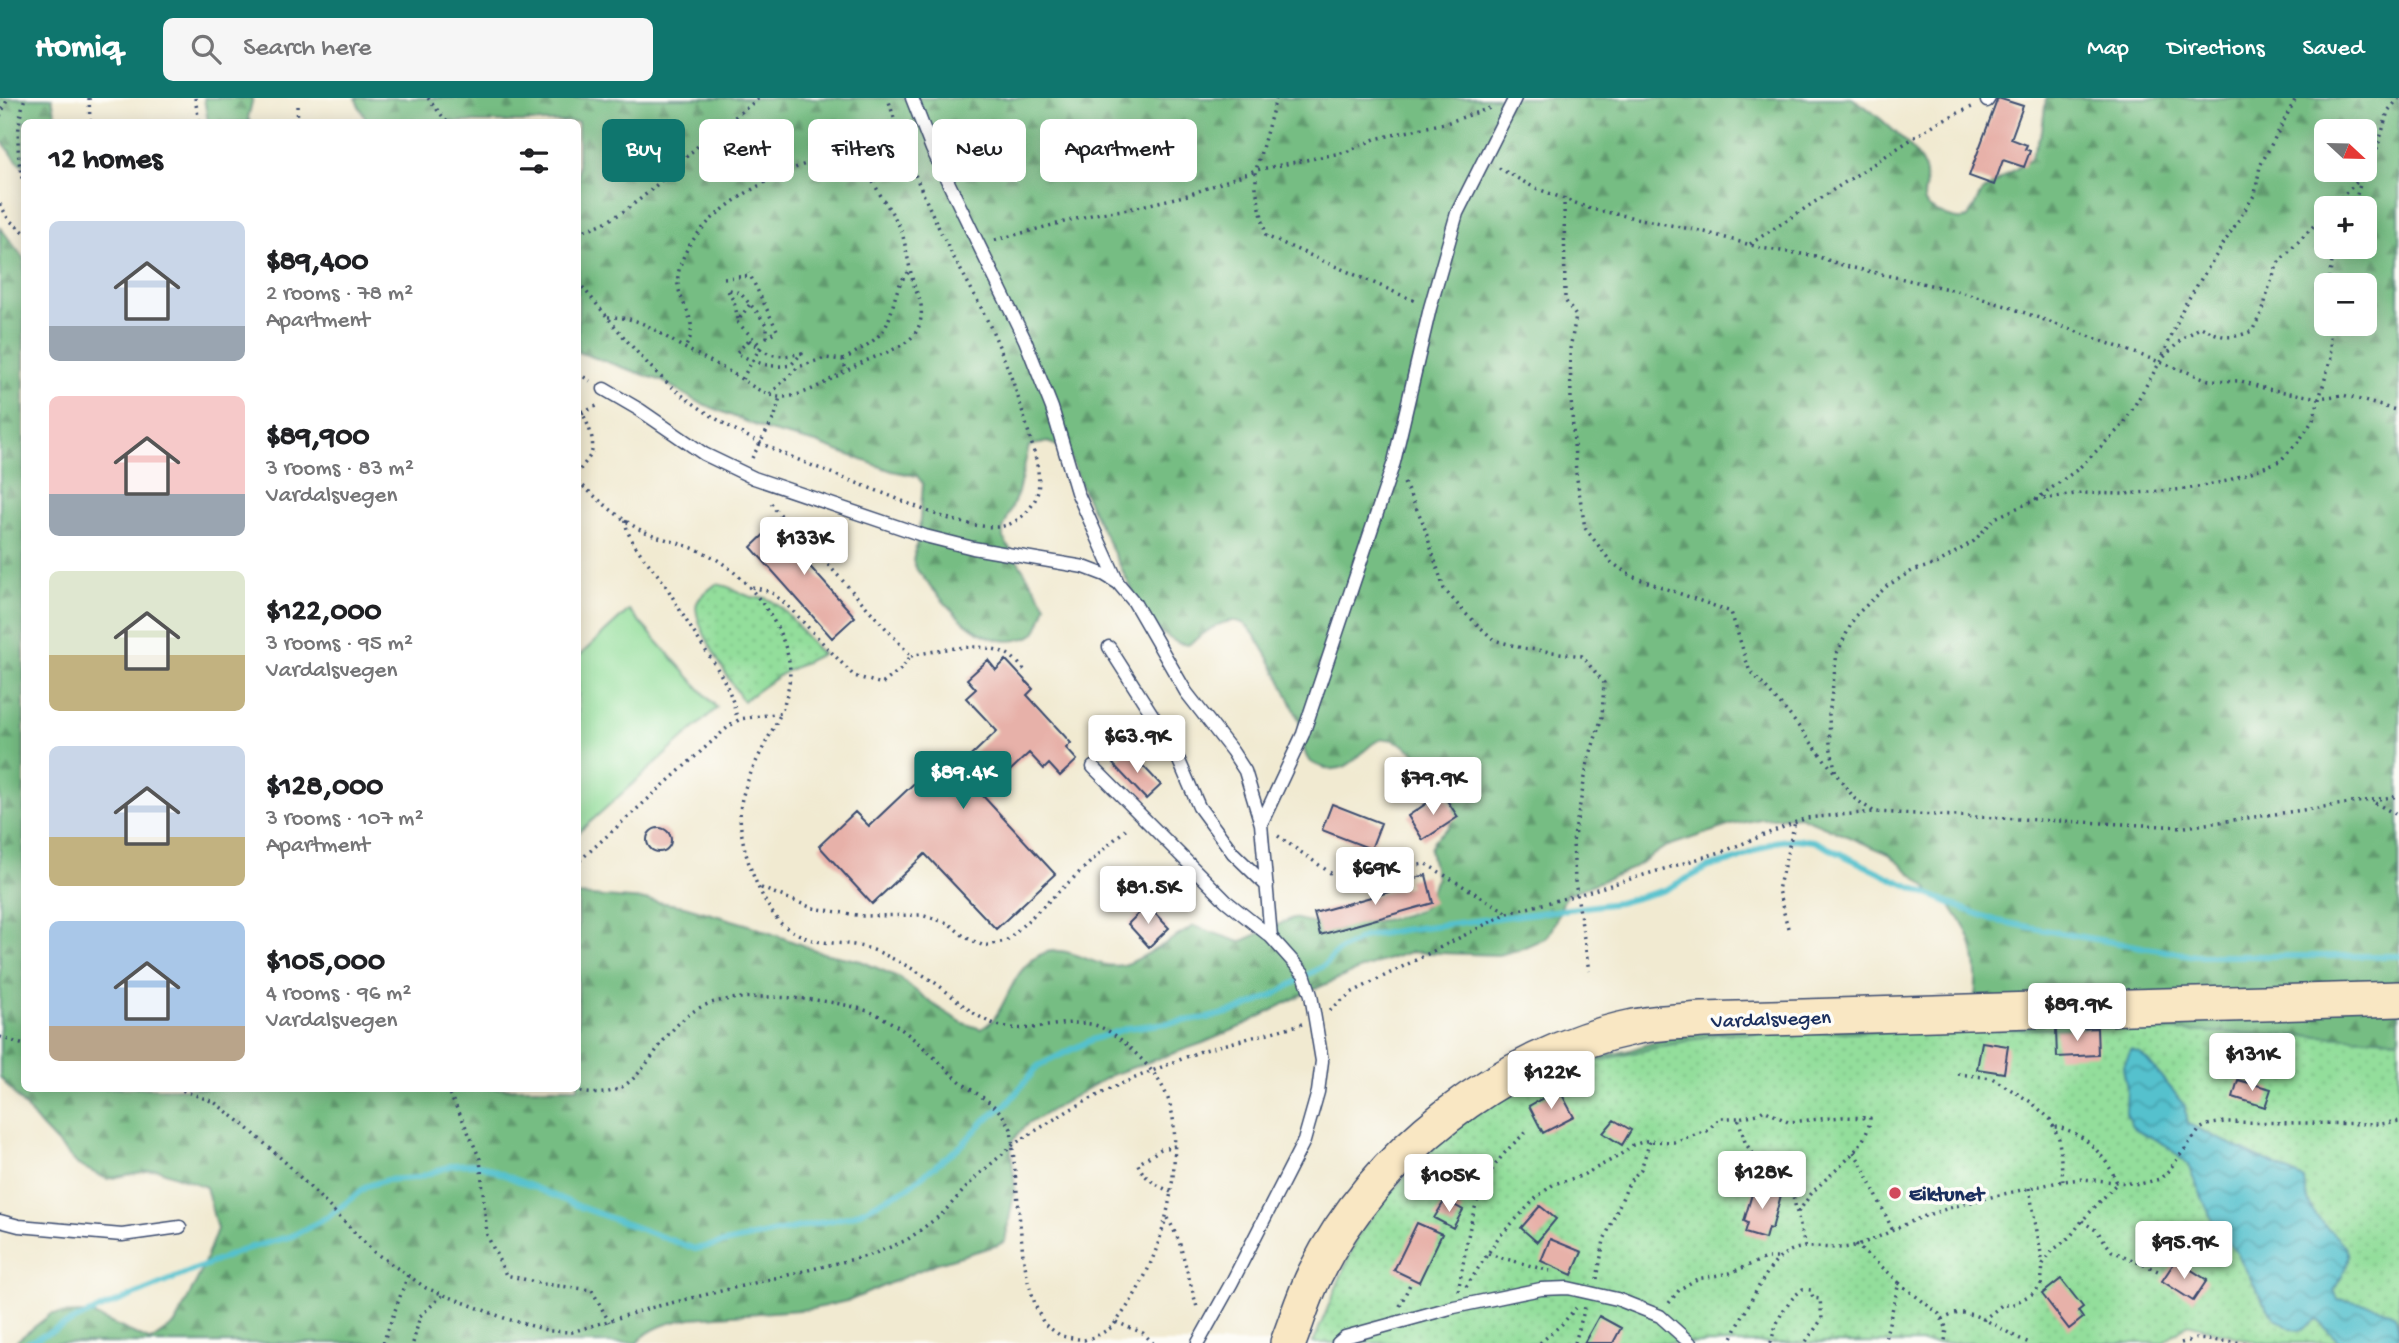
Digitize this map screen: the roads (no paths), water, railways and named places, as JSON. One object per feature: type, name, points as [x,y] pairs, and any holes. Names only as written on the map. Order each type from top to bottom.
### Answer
[{"type":"main road","name":"Vardalsvegen","points":[[1288,1343],[1316,1273],[1339,1233],[1387,1170],[1438,1123],[1473,1096],[1555,1053],[1596,1037],[1635,1026],[1703,1020],[2399,999]]},
{"type":"lane","points":[[912,98],[932,149],[1026,340],[1052,408],[1077,492],[1118,583],[1134,602],[1186,692],[1233,751],[1245,771],[1261,824],[1271,937]]},
{"type":"lane","points":[[1261,824],[1303,734],[1394,462],[1430,308],[1457,213],[1516,99]]},
{"type":"lane","points":[[604,389],[704,454],[749,475],[925,536],[973,548],[1084,567],[1118,583]]},
{"type":"lane","points":[[1109,647],[1174,749],[1199,807],[1233,853],[1267,886]]},
{"type":"lane","points":[[1093,767],[1226,901],[1271,937],[1304,974],[1316,1021],[1322,1061],[1318,1093],[1304,1141],[1201,1338]]},
{"type":"lane","points":[[0,1221],[19,1226],[122,1235],[180,1227]]},
{"type":"lane","points":[[1338,1343],[1345,1337],[1454,1307],[1541,1289],[1568,1288],[1617,1299],[1660,1316],[1690,1343]]},
{"type":"water","points":[[2131,1050],[2140,1053],[2147,1060],[2185,1105],[2188,1124],[2304,1179],[2307,1197],[2315,1214],[2341,1242],[2348,1254],[2346,1268],[2334,1290],[2338,1299],[2375,1306],[2394,1315],[2398,1324],[2399,1343],[2340,1343],[2317,1319],[2301,1330],[2291,1329],[2275,1318],[2263,1302],[2236,1251],[2216,1229],[2188,1165],[2166,1145],[2132,1127],[2126,1113],[2127,1088],[2123,1068]]},
{"type":"waterway","points":[[27,1343],[88,1314],[245,1249],[292,1236],[328,1217],[367,1186],[386,1180],[416,1178],[453,1165],[483,1166],[583,1208],[695,1249],[852,1216],[907,1188],[963,1144],[983,1122],[1007,1104],[1038,1066],[1091,1040],[1128,1028],[1207,1018],[1236,1011],[1272,996],[1323,966],[1337,952],[1363,937],[1618,903],[1665,890],[1709,867],[1738,859],[1774,842],[1794,839],[1814,841],[1895,880],[1969,911],[1998,921],[2076,936],[2196,956],[2399,956]]},
{"type":"place","name":"Eiktunet","points":[[1895,1193]]}]
